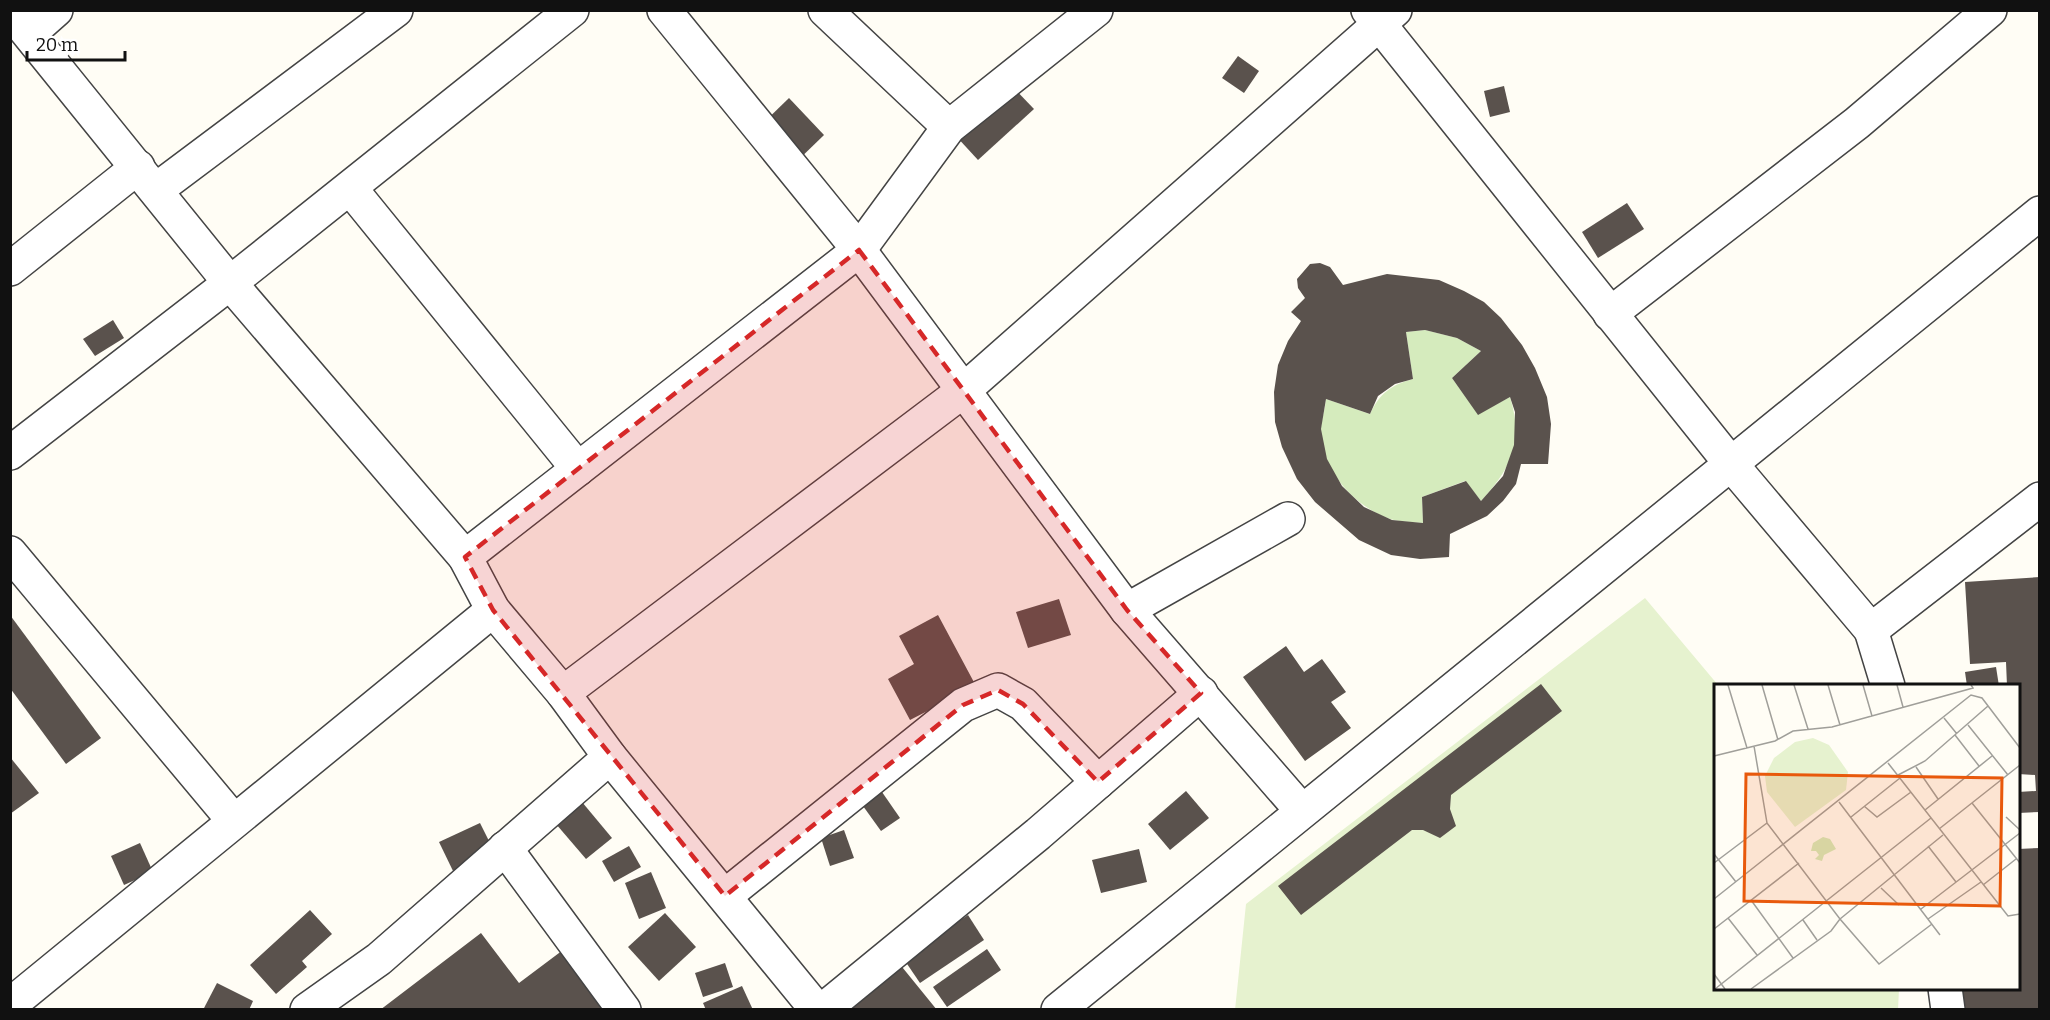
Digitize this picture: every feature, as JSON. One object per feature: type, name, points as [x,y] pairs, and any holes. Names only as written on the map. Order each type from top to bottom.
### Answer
[{"type":"street","points":[[56,10],[20,22],[230,283],[465,557],[493,610],[563,693],[610,757],[817,1010]]},
{"type":"street","points":[[10,269],[396,10]]},
{"type":"street","points":[[10,453],[230,283],[572,10]]},
{"type":"street","points":[[664,10],[858,250],[1127,610],[1302,811]]},
{"type":"street","points":[[825,10],[949,127]]},
{"type":"street","points":[[465,557],[858,250],[949,127],[1096,10]]},
{"type":"street","points":[[1610,314],[1857,123],[1990,10]]},
{"type":"street","points":[[563,693],[963,391],[1380,15],[1610,314],[1731,464],[1871,630],[1887,684]]},
{"type":"street","points":[[350,188],[578,469]]},
{"type":"street","points":[[1060,1009],[2040,213]]},
{"type":"street","points":[[1871,630],[2040,499]]},
{"type":"street","points":[[1127,610],[1288,519]]},
{"type":"street","points":[[10,553],[234,821]]},
{"type":"street","points":[[10,1005],[493,610]]},
{"type":"street","points":[[725,896],[963,705],[998,690],[1023,704],[1098,782]]},
{"type":"street","points":[[823,1010],[1098,782],[1201,693]]},
{"type":"street","points":[[307,1010],[379,959],[610,757]]},
{"type":"street","points":[[506,848],[624,1010]]},
{"type":"street","points":[[1945,990],[1948,1010]]},
{"type":"highlighted area","points":[[859,250],[1127,610],[1201,693],[1098,782],[1023,704],[998,690],[963,705],[725,896],[493,610],[465,557]]},
{"type":"green space","points":[[1425,330],[1457,338],[1481,351],[1452,378],[1478,414],[1510,397],[1516,428],[1512,454],[1507,465],[1481,501],[1465,481],[1422,497],[1423,523],[1390,519],[1363,505],[1352,495],[1341,484],[1326,457],[1321,427],[1326,399],[1370,414],[1387,391],[1413,379],[1406,332]]},
{"type":"green space","points":[[1645,598],[1717,684],[1714,684],[1714,990],[1899,990],[1898,1010],[1235,1010],[1246,904]]},
{"type":"building","points":[[1238,56],[1259,71],[1244,93],[1222,78]]},
{"type":"building","points":[[1010,84],[1034,109],[978,160],[955,135]]},
{"type":"building","points":[[1504,86],[1510,112],[1490,117],[1484,91]]},
{"type":"building","points":[[789,98],[824,135],[791,167],[756,130]]},
{"type":"building","points":[[1627,203],[1644,229],[1598,258],[1582,232]]},
{"type":"building","points":[[1320,263],[1330,267],[1343,285],[1387,274],[1439,280],[1464,291],[1484,302],[1501,318],[1522,345],[1535,368],[1547,397],[1551,424],[1548,464],[1521,464],[1516,484],[1503,501],[1487,516],[1450,534],[1449,557],[1420,559],[1391,555],[1359,540],[1315,502],[1297,479],[1282,447],[1275,422],[1274,392],[1278,365],[1288,341],[1301,321],[1291,312],[1305,298],[1298,288],[1297,279],[1310,264]],"holes":[[[1425,330],[1457,338],[1481,351],[1452,378],[1478,415],[1510,397],[1515,412],[1514,445],[1503,476],[1481,501],[1466,481],[1422,497],[1423,523],[1392,520],[1364,507],[1342,486],[1327,459],[1321,429],[1326,399],[1370,414],[1378,396],[1395,384],[1413,379],[1406,332]]]},
{"type":"building","points":[[113,320],[124,338],[95,356],[83,339]]},
{"type":"building","points":[[2040,577],[2040,812],[2020,813],[2020,792],[2036,791],[2035,775],[2020,774],[2020,684],[2007,684],[2006,662],[1970,664],[1965,582]]},
{"type":"building","points":[[1059,599],[1071,635],[1028,648],[1016,612]]},
{"type":"building","points":[[10,615],[101,738],[66,764],[10,688]]},
{"type":"building","points":[[938,615],[976,686],[910,720],[888,679],[914,664],[899,636]]},
{"type":"building","points":[[1286,646],[1304,672],[1322,659],[1346,692],[1331,702],[1351,728],[1305,761],[1243,677]]},
{"type":"building","points":[[1996,667],[1999,684],[1967,684],[1965,672]]},
{"type":"building","points":[[1541,684],[1562,711],[1451,795],[1450,809],[1456,826],[1440,838],[1423,830],[1412,830],[1301,915],[1278,886]]},
{"type":"building","points":[[10,757],[39,793],[10,814]]},
{"type":"building","points":[[1186,791],[1209,818],[1170,850],[1148,824]]},
{"type":"building","points":[[882,792],[900,818],[881,831],[863,806]]},
{"type":"building","points":[[582,802],[612,838],[586,859],[556,824]]},
{"type":"building","points":[[480,823],[495,853],[454,873],[439,842]]},
{"type":"building","points":[[844,830],[854,858],[830,866],[821,838]]},
{"type":"building","points":[[140,843],[153,872],[124,885],[111,856]]},
{"type":"building","points":[[629,846],[641,867],[614,882],[602,861]]},
{"type":"building","points":[[2040,848],[2040,1010],[1950,1010],[1949,990],[2020,990],[2020,849]]},
{"type":"building","points":[[1139,849],[1147,882],[1101,893],[1092,860]]},
{"type":"building","points":[[651,872],[666,908],[639,919],[625,883]]},
{"type":"building","points":[[310,910],[332,934],[302,961],[307,967],[276,994],[250,965]]},
{"type":"building","points":[[665,913],[696,947],[659,981],[628,947]]},
{"type":"building","points":[[968,915],[984,940],[920,983],[903,958]]},
{"type":"building","points":[[481,933],[519,983],[571,944],[621,1010],[380,1010]]},
{"type":"building","points":[[987,949],[1001,970],[947,1007],[933,987]]},
{"type":"building","points":[[898,962],[937,1010],[838,1010]]},
{"type":"building","points":[[725,963],[733,987],[703,997],[695,973]]},
{"type":"building","points":[[217,983],[253,1001],[249,1010],[203,1010]]},
{"type":"building","points":[[742,986],[753,1010],[706,1010],[703,1003]]}]
